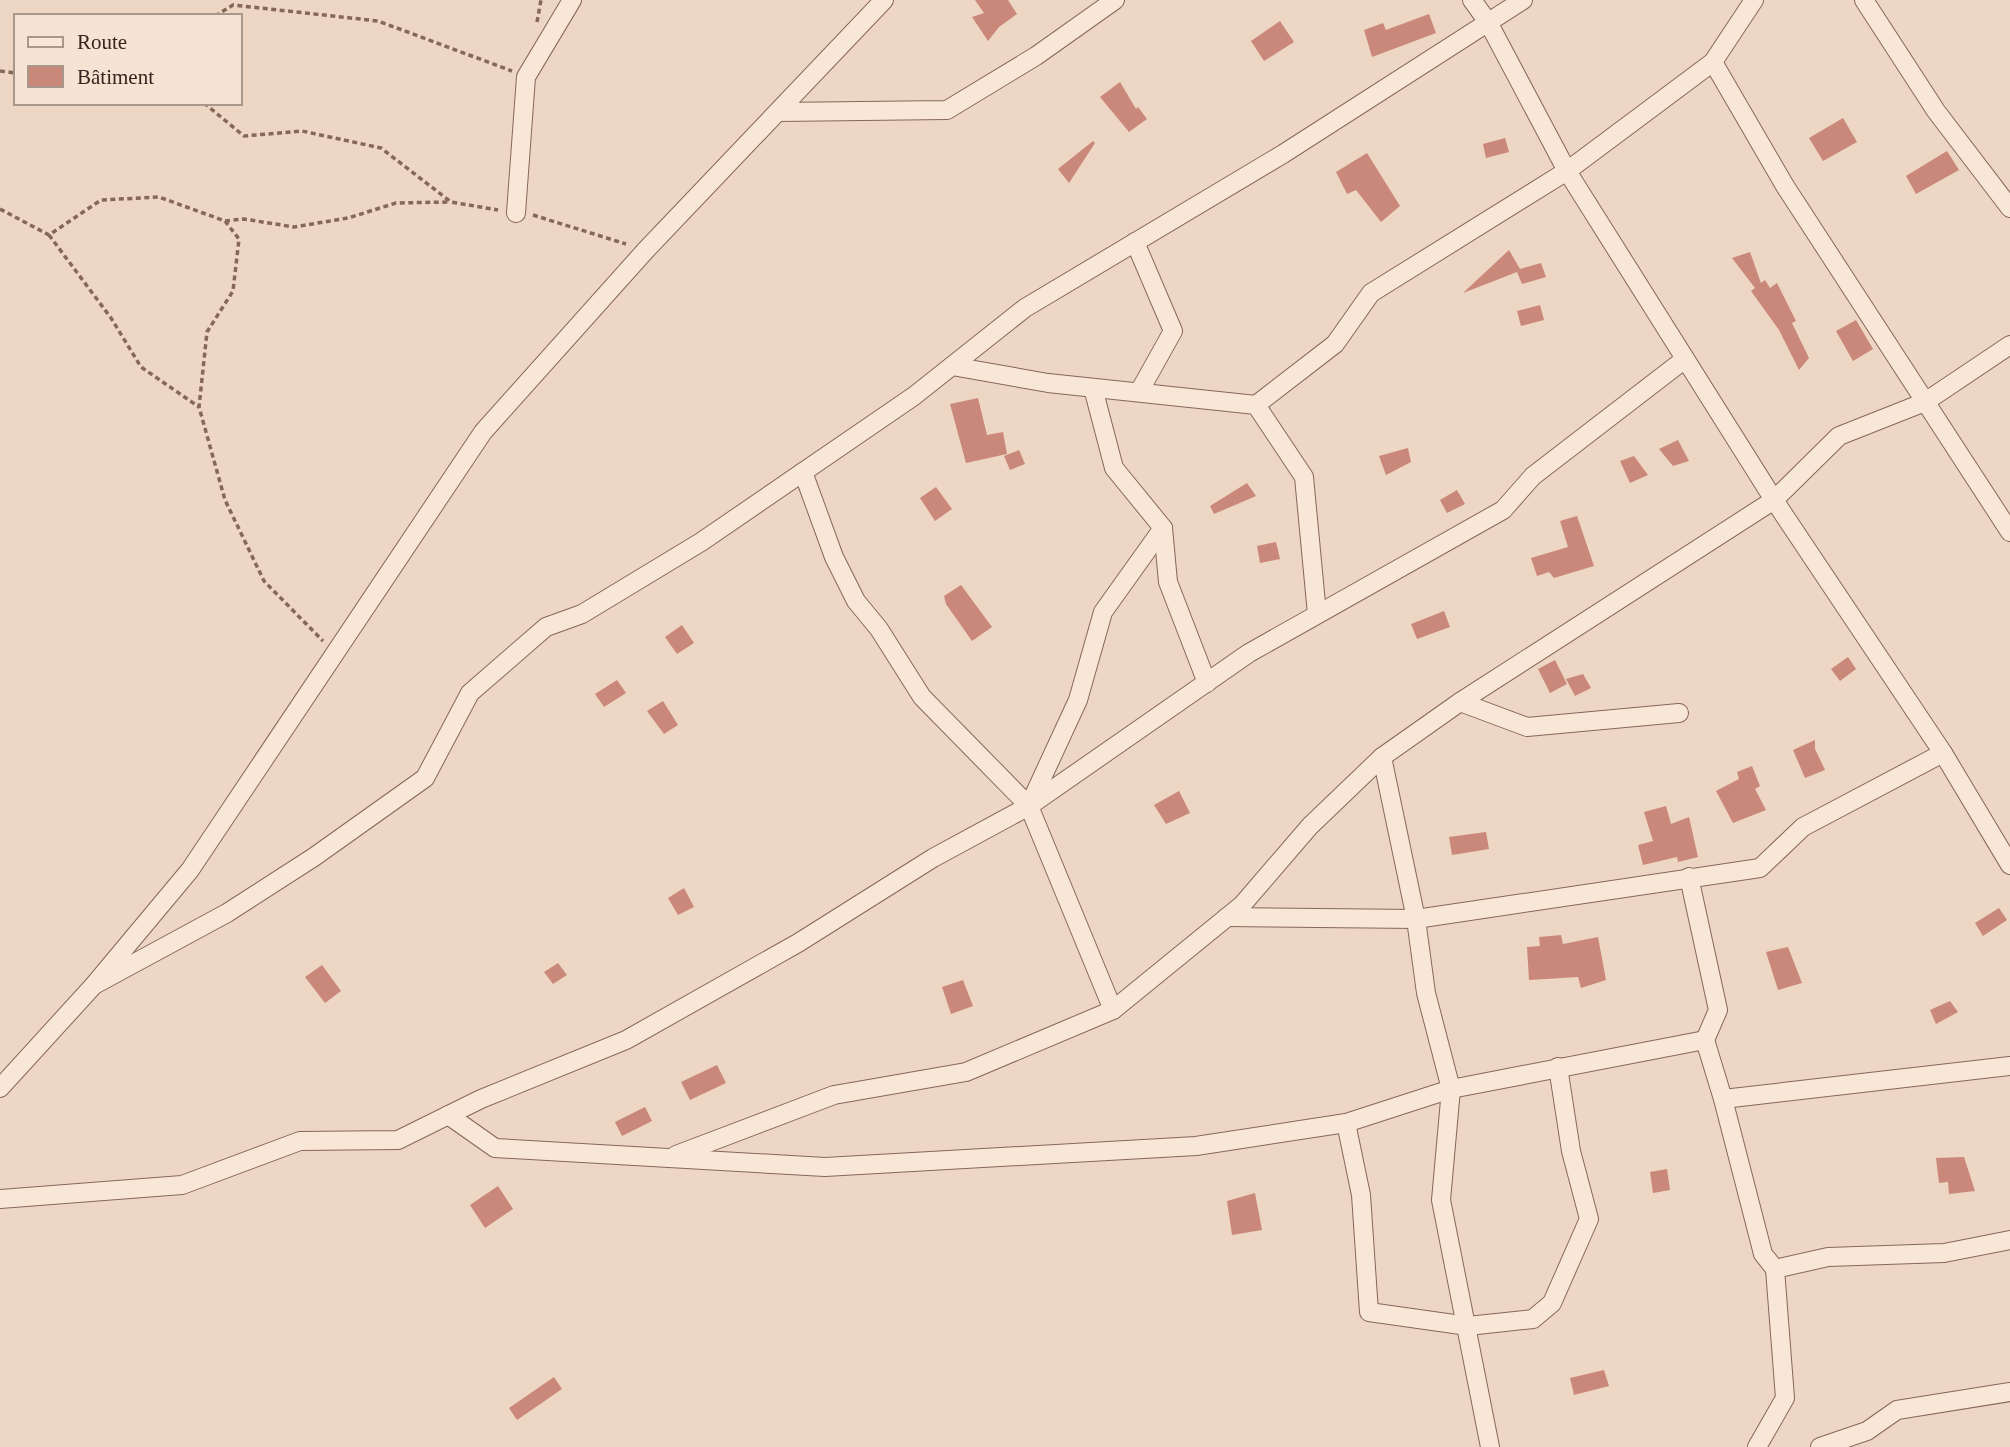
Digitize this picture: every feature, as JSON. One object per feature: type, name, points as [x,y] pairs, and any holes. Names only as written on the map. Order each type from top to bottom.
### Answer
[{"type":"street","points":[[516,213],[526,77],[572,0]]},
{"type":"street","points":[[0,1088],[94,985],[190,870],[483,432],[645,251],[884,0]]},
{"type":"street","points":[[778,111],[947,110],[1036,56],[1115,0]]},
{"type":"street","points":[[1472,0],[1488,22],[1567,171],[1774,500],[1943,752],[2010,865]]},
{"type":"street","points":[[94,985],[227,913],[314,857],[425,778],[470,693],[546,627],[582,614],[701,542],[914,396],[1025,308],[1283,154],[1523,0]]},
{"type":"street","points":[[952,366],[1093,388],[1256,405],[1335,344],[1371,293],[1567,171],[1713,62],[1754,0]]},
{"type":"street","points":[[1864,0],[1936,111],[2010,208]]},
{"type":"street","points":[[1713,62],[1785,186],[2010,532]]},
{"type":"street","points":[[1135,242],[1173,331],[1139,392]]},
{"type":"street","points":[[669,1157],[834,1095],[966,1072],[1113,1010],[1242,905],[1310,826],[1382,757],[1460,702],[1774,500],[1839,436],[1926,402],[2010,345]]},
{"type":"street","points":[[0,1199],[182,1185],[300,1141],[398,1140],[448,1115],[626,1040],[798,943],[933,858],[1029,806],[1249,653],[1503,510],[1533,476],[1685,359]]},
{"type":"street","points":[[1093,388],[1114,468],[1163,528],[1168,582],[1207,683]]},
{"type":"street","points":[[1256,405],[1304,477],[1317,614]]},
{"type":"street","points":[[803,472],[834,557],[856,601],[879,629],[922,697],[1029,806],[1113,1010]]},
{"type":"street","points":[[1029,806],[1078,700],[1103,612],[1163,528]]},
{"type":"street","points":[[1460,702],[1527,727],[1679,713]]},
{"type":"street","points":[[1227,918],[1416,919],[1760,868],[1803,827],[1943,752]]},
{"type":"street","points":[[1382,757],[1416,919],[1426,993],[1451,1089],[1441,1200],[1490,1447]]},
{"type":"street","points":[[1689,877],[1718,1010],[1705,1040],[1763,1254],[1775,1269],[1785,1398],[1757,1447]]},
{"type":"street","points":[[448,1115],[495,1148],[825,1167],[1196,1146],[1346,1123],[1451,1089],[1705,1040]]},
{"type":"street","points":[[1723,1099],[2010,1066]]},
{"type":"street","points":[[1346,1123],[1361,1195],[1369,1312],[1468,1326],[1533,1319],[1552,1303],[1589,1219],[1571,1151],[1558,1068]]},
{"type":"street","points":[[1775,1269],[1828,1257],[1944,1253],[2010,1240]]},
{"type":"street","points":[[1820,1447],[1867,1431],[1897,1410],[2010,1392]]},
{"type":"path","points":[[218,14],[233,5],[378,21],[526,77]]},
{"type":"path","points":[[206,105],[244,136],[302,131],[381,148],[451,202]]},
{"type":"path","points":[[50,235],[101,200],[159,197],[225,221],[244,219],[293,227],[348,218],[396,203],[451,202],[546,217],[645,251]]},
{"type":"path","points":[[0,209],[50,235],[111,318],[141,367],[199,407]]},
{"type":"path","points":[[225,221],[239,239],[233,291],[206,332],[199,407],[225,500],[264,581],[334,652]]},
{"type":"building","points":[[975,0],[1008,0],[1017,14],[999,27],[988,41],[972,17],[984,13]]},
{"type":"building","points":[[1429,14],[1436,33],[1372,57],[1364,30],[1383,23],[1386,30]]},
{"type":"building","points":[[1280,21],[1294,42],[1264,61],[1251,41]]},
{"type":"building","points":[[1120,82],[1136,109],[1138,107],[1147,119],[1129,132],[1100,97]]},
{"type":"building","points":[[1843,118],[1857,142],[1823,161],[1809,138]]},
{"type":"building","points":[[1505,138],[1509,152],[1486,158],[1483,144]]},
{"type":"building","points":[[1093,141],[1095,143],[1069,183],[1058,169]]},
{"type":"building","points":[[1947,151],[1959,170],[1916,194],[1906,176]]},
{"type":"building","points":[[1367,153],[1400,206],[1381,222],[1356,190],[1347,194],[1336,172]]},
{"type":"building","points":[[1509,250],[1520,269],[1541,263],[1546,277],[1522,284],[1517,272],[1463,293]]},
{"type":"building","points":[[1750,252],[1761,283],[1765,280],[1770,288],[1777,283],[1796,321],[1792,323],[1809,358],[1799,370],[1779,330],[1751,291],[1755,288],[1732,258]]},
{"type":"building","points":[[1540,305],[1544,320],[1521,326],[1517,311]]},
{"type":"building","points":[[1856,320],[1873,349],[1853,361],[1836,331]]},
{"type":"building","points":[[978,398],[987,435],[1003,432],[1007,454],[966,463],[950,404]]},
{"type":"building","points":[[1678,440],[1689,461],[1673,466],[1659,449]]},
{"type":"building","points":[[1408,448],[1411,462],[1386,475],[1379,456]]},
{"type":"building","points":[[1019,450],[1025,464],[1010,470],[1004,456]]},
{"type":"building","points":[[1634,456],[1648,475],[1630,483],[1620,461]]},
{"type":"building","points":[[1247,483],[1256,496],[1214,514],[1210,506]]},
{"type":"building","points":[[936,487],[952,509],[935,521],[920,498]]},
{"type":"building","points":[[1457,490],[1465,504],[1447,513],[1440,500]]},
{"type":"building","points":[[1577,516],[1594,566],[1554,578],[1549,572],[1537,576],[1531,558],[1568,547],[1560,521]]},
{"type":"building","points":[[1276,542],[1280,559],[1260,563],[1257,546]]},
{"type":"building","points":[[961,585],[992,627],[972,641],[946,604],[944,596]]},
{"type":"building","points":[[1444,611],[1450,627],[1417,639],[1411,624]]},
{"type":"building","points":[[682,625],[694,643],[677,654],[665,637]]},
{"type":"building","points":[[1848,657],[1856,669],[1840,681],[1831,669]]},
{"type":"building","points":[[1555,660],[1567,684],[1550,693],[1538,669]]},
{"type":"building","points":[[1583,674],[1591,688],[1575,696],[1566,679]]},
{"type":"building","points":[[617,680],[626,693],[604,707],[595,694]]},
{"type":"building","points":[[663,701],[678,725],[664,734],[647,711]]},
{"type":"building","points":[[1815,740],[1815,749],[1825,770],[1805,778],[1793,750]]},
{"type":"building","points":[[1752,766],[1760,786],[1755,789],[1766,810],[1733,823],[1716,791],[1739,779],[1737,772]]},
{"type":"building","points":[[1179,791],[1190,813],[1166,824],[1154,805]]},
{"type":"building","points":[[1666,806],[1671,824],[1689,817],[1698,857],[1678,862],[1677,857],[1643,865],[1638,845],[1653,841],[1644,812]]},
{"type":"building","points":[[1486,832],[1489,849],[1452,855],[1449,837]]},
{"type":"building","points":[[684,888],[694,907],[678,915],[668,898]]},
{"type":"building","points":[[1999,908],[2007,920],[1983,936],[1975,923]]},
{"type":"building","points":[[1561,935],[1563,944],[1598,937],[1606,980],[1581,988],[1578,977],[1529,980],[1527,947],[1540,946],[1539,937]]},
{"type":"building","points":[[1788,947],[1802,983],[1778,990],[1766,952]]},
{"type":"building","points":[[558,963],[567,975],[553,984],[544,972]]},
{"type":"building","points":[[322,965],[341,991],[325,1003],[305,977]]},
{"type":"building","points":[[963,980],[973,1006],[951,1014],[942,987]]},
{"type":"building","points":[[1950,1001],[1958,1012],[1936,1024],[1930,1010]]},
{"type":"building","points":[[717,1065],[726,1083],[690,1100],[681,1082]]},
{"type":"building","points":[[645,1107],[652,1121],[622,1136],[615,1122]]},
{"type":"building","points":[[1964,1157],[1975,1191],[1949,1194],[1948,1182],[1939,1183],[1936,1158]]},
{"type":"building","points":[[1667,1169],[1670,1190],[1653,1193],[1650,1172]]},
{"type":"building","points":[[498,1186],[513,1209],[485,1228],[470,1205]]},
{"type":"building","points":[[1255,1193],[1262,1230],[1232,1235],[1227,1201]]},
{"type":"building","points":[[1604,1370],[1609,1386],[1574,1395],[1570,1378]]},
{"type":"building","points":[[554,1377],[562,1389],[517,1420],[509,1408]]}]
